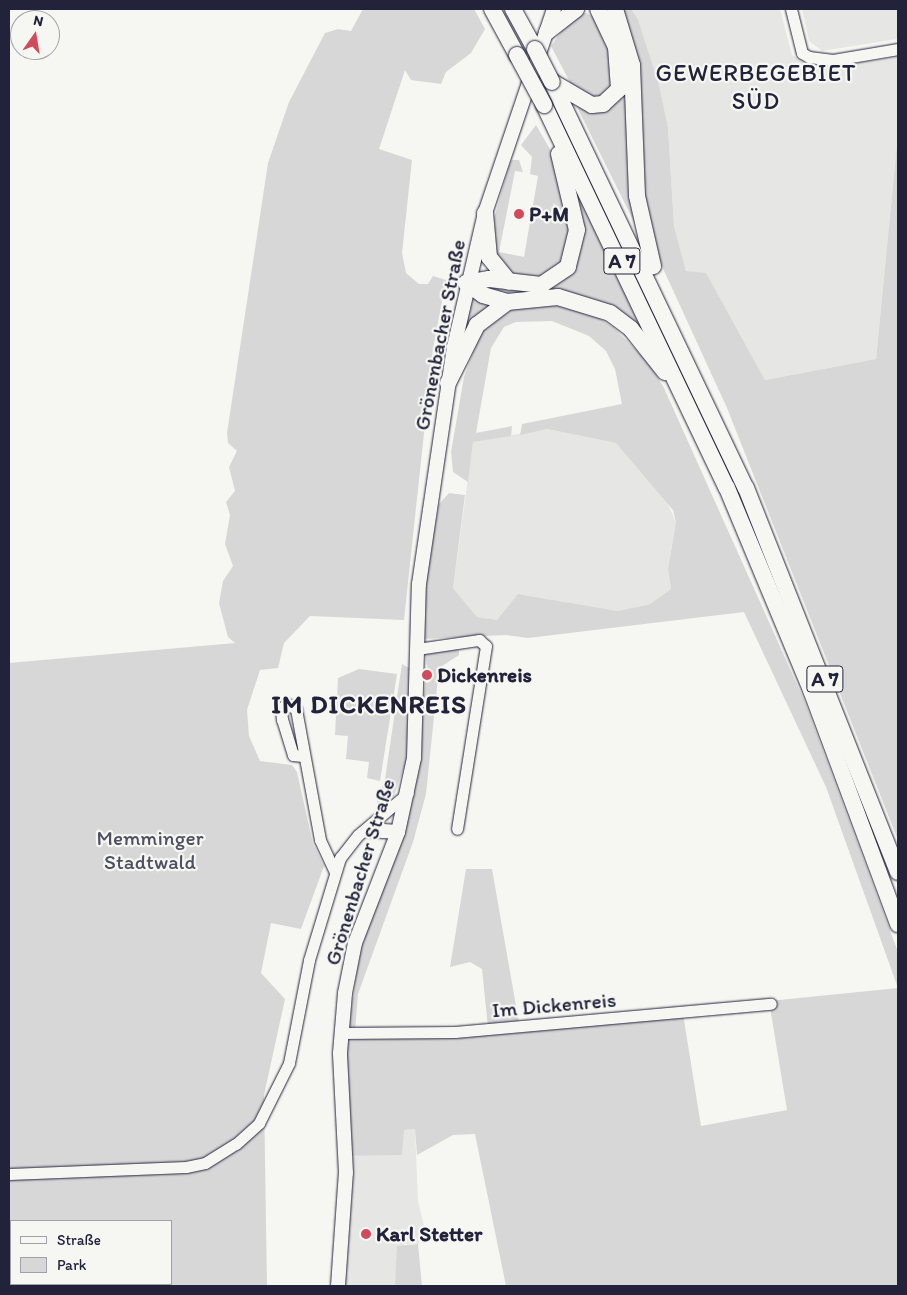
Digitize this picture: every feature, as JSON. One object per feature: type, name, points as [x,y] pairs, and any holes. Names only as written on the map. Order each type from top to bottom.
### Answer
[{"type":"highway","name":"A 7","points":[[492,9],[544,105],[696,417],[811,690],[898,924]]},
{"type":"highway","name":"A 7","points":[[513,9],[552,82],[667,318],[799,614],[898,872]]},
{"type":"highway","points":[[547,32],[576,9]]},
{"type":"highway","points":[[552,82],[592,105],[603,104],[618,89],[616,47],[598,9]]},
{"type":"highway","points":[[615,9],[634,83],[639,211],[649,257],[667,298],[667,318]]},
{"type":"highway","points":[[466,283],[479,279],[530,286],[552,282],[568,267],[576,248],[573,199],[544,105]]},
{"type":"highway","points":[[485,213],[489,257],[509,282]]},
{"type":"highway","name":"A 7","points":[[466,283],[483,295],[507,302],[558,297],[610,313],[632,330],[660,362],[684,410],[696,417]]},
{"type":"highway","points":[[448,383],[477,325],[507,302]]},
{"type":"main road","name":"Grönenbacher Straße","points":[[338,1286],[346,1173],[341,1033],[355,943],[398,832],[408,794],[417,731],[419,584],[448,383],[466,283],[485,213],[554,9]]},
{"type":"main road","points":[[369,830],[398,832]]},
{"type":"street","points":[[791,9],[802,53],[816,60],[833,60],[898,49]]},
{"type":"street","points":[[417,648],[479,640],[486,646],[458,829]]},
{"type":"street","points":[[302,756],[320,840],[335,872]]},
{"type":"street","points":[[9,1174],[186,1167],[205,1163],[236,1144],[259,1123],[289,1063],[309,960],[335,872],[350,843],[369,830],[408,794]]},
{"type":"street","name":"Im Dickenreis","points":[[341,1033],[455,1032],[771,1004]]},
{"type":"shaded area","points":[[631,9],[780,9],[792,55],[816,69],[898,57],[898,134],[876,359],[765,380],[706,274],[686,271],[674,226],[668,127],[659,85]]},
{"type":"shaded area","points":[[802,9],[898,9],[898,39],[822,51],[809,41]]},
{"type":"shaded area","points":[[547,429],[616,443],[665,498],[676,522],[668,569],[671,589],[650,604],[618,611],[519,594],[497,620],[477,617],[453,588],[473,442]]},
{"type":"shaded area","points":[[415,1129],[418,1201],[426,1234],[418,1244],[404,1244],[395,1286],[343,1286],[351,1156],[402,1155],[403,1130]]},
{"type":"green space","name":"Memminger Stadtwald","points":[[363,9],[474,9],[485,29],[471,53],[446,72],[441,84],[411,80],[405,70],[379,149],[412,160],[402,253],[406,273],[419,284],[428,284],[433,276],[446,280],[433,349],[404,620],[310,616],[284,643],[278,668],[260,670],[247,710],[249,736],[260,761],[292,765],[297,772],[313,844],[324,866],[301,929],[271,923],[261,973],[285,999],[264,1095],[267,1286],[9,1286],[9,663],[235,643],[228,637],[219,603],[223,581],[233,566],[225,544],[230,515],[226,502],[235,491],[229,467],[237,451],[228,443],[227,433],[268,163],[289,102],[325,33],[338,29],[351,31]]},
{"type":"green space","points":[[604,9],[610,9],[625,54],[638,230],[576,105],[617,101]]},
{"type":"green space","points":[[622,9],[631,9],[638,20],[659,85],[668,127],[674,226],[686,271],[706,273],[765,380],[876,359],[898,134],[898,840],[727,408],[655,251],[645,218],[640,70]]},
{"type":"green space","points":[[586,13],[594,17],[608,40],[614,88],[595,101],[574,90],[551,46],[573,15]]},
{"type":"green space","points":[[536,125],[554,156],[569,206],[569,256],[545,279],[519,279],[499,265],[491,229],[509,166],[512,160],[519,160],[523,172],[515,171],[499,252],[524,257],[538,176],[530,174],[532,157],[521,145]]},
{"type":"green space","points":[[578,191],[648,336],[617,313],[498,295],[479,283],[526,291],[573,270],[583,230]]},
{"type":"green space","points":[[471,295],[494,304],[464,335]]},
{"type":"green space","points":[[557,305],[595,315],[614,328],[649,363],[664,388],[804,700],[898,952],[898,988],[826,787],[744,612],[528,638],[506,635],[423,639],[426,573],[439,504],[449,493],[465,495],[453,588],[477,617],[497,620],[518,594],[618,611],[650,604],[671,589],[668,569],[676,522],[673,510],[616,443],[547,429],[520,435],[522,424],[622,404],[615,369],[606,351],[589,336],[552,321],[516,322],[504,327],[491,348],[476,433],[512,426],[511,436],[473,442],[468,482],[453,472],[451,452],[464,377],[480,334],[494,318],[520,307]]},
{"type":"green space","points":[[459,646],[459,655],[439,668],[426,794],[413,842],[358,994],[355,1031],[348,1029],[360,951],[413,798],[425,683],[430,682],[425,654]]},
{"type":"green space","points":[[402,664],[411,669],[408,757],[393,798],[380,815],[377,802],[385,779]]},
{"type":"green space","points":[[359,669],[397,674],[380,781],[367,778],[369,762],[346,759],[348,736],[335,735],[338,678]]},
{"type":"green space","points":[[466,869],[492,869],[519,1023],[488,1027],[482,969],[470,962],[450,967]]},
{"type":"green space","points":[[898,988],[898,1286],[506,1286],[475,1134],[453,1135],[417,1155],[415,1129],[404,1130],[402,1155],[351,1156],[346,1037],[683,1014],[701,1126],[787,1110],[769,1001]]},
{"type":"green space","points":[[418,1244],[422,1286],[395,1286],[397,1246]]},
{"type":"place","name":"P+M","points":[[519,214]]},
{"type":"place","name":"Dickenreis","points":[[427,675]]},
{"type":"place","name":"Karl Stetter","points":[[366,1234]]},
{"type":"district","name":"GEWERBEGEBIET SÜD","points":[[756,87]]},
{"type":"district","name":"IM DICKENREIS","points":[[369,705]]}]
